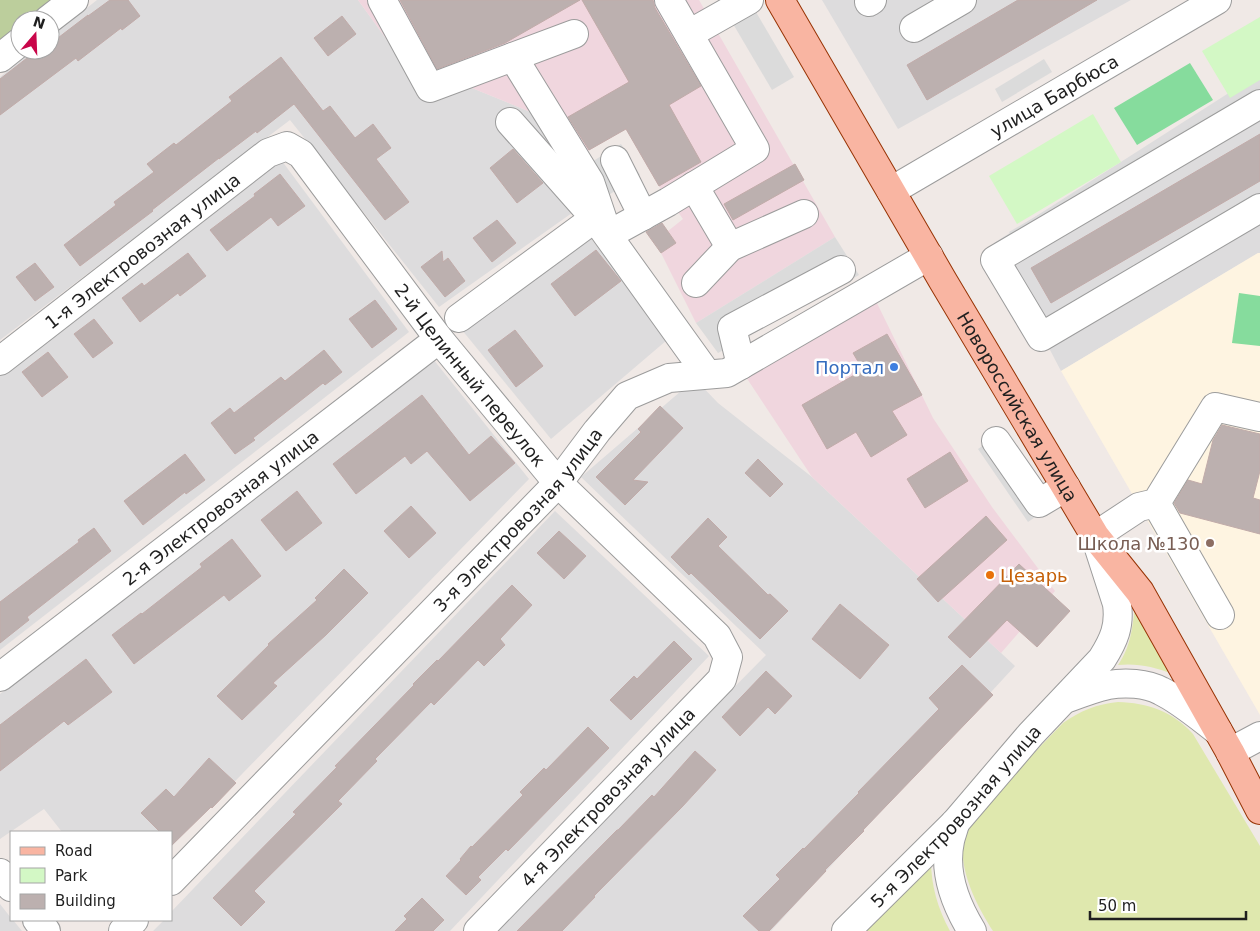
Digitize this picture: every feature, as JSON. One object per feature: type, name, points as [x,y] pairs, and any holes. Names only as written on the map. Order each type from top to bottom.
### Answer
[{"type":"main road","name":"Новороссийская улица","points":[[780,0],[891,192],[1095,536],[1140,592],[1260,810]]},
{"type":"street","points":[[60,11],[74,0]]},
{"type":"street","points":[[382,0],[430,88],[574,34]]},
{"type":"street","points":[[459,318],[601,227],[643,216],[755,149],[669,0]]},
{"type":"street","points":[[689,34],[748,0]]},
{"type":"street","points":[[914,28],[962,0]]},
{"type":"street","name":"улица Барбюса","points":[[891,192],[1217,0]]},
{"type":"street","points":[[0,58],[10,50]]},
{"type":"street","points":[[513,57],[590,182],[601,227]]},
{"type":"street","points":[[1260,104],[995,260],[1041,337],[1260,208]]},
{"type":"street","points":[[510,122],[601,227],[707,374]]},
{"type":"street","name":"2-й Целинный переулок","points":[[287,146],[301,154],[439,339],[558,483],[717,636],[728,657]]},
{"type":"street","name":"1-я Электровозная улица","points":[[4,349],[268,153],[287,146]]},
{"type":"street","points":[[615,160],[643,216]]},
{"type":"street","points":[[694,186],[730,247]]},
{"type":"street","points":[[696,284],[730,247],[804,214]]},
{"type":"street","name":"3-я Электровозная улица","points":[[172,880],[558,483],[597,431],[627,396],[669,378],[728,372],[929,256]]},
{"type":"street","points":[[741,365],[732,328],[841,270]]},
{"type":"street","name":"2-я Электровозная улица","points":[[0,677],[439,339]]},
{"type":"street","points":[[1095,536],[1138,508],[1156,503],[1215,407],[1260,417]]},
{"type":"street","points":[[996,441],[1039,504],[1066,487]]},
{"type":"street","points":[[1156,503],[1220,615]]},
{"type":"street","name":"5-я Электровозная улица","points":[[846,931],[956,822],[1032,734],[1102,659],[1111,645],[1118,626],[1117,604],[1095,536]]},
{"type":"street","name":"4-я Электровозная улица","points":[[478,931],[722,680],[728,657]]},
{"type":"street","points":[[1064,699],[1110,685],[1132,684],[1147,686],[1177,700],[1224,742],[1260,736]]},
{"type":"street","points":[[956,822],[948,851],[950,881],[958,904],[972,931]]},
{"type":"street","points":[[0,874],[10,887]]},
{"type":"street","points":[[38,921],[46,931]]},
{"type":"street","points":[[123,931],[133,921]]},
{"type":"shaded area","points":[[97,0],[358,0],[432,102],[467,86],[533,113],[596,196],[439,307],[290,120],[0,340],[0,77],[21,60],[60,60],[60,29]]},
{"type":"shaded area","points":[[358,0],[699,0],[835,237],[696,323],[661,253],[676,243],[668,231],[683,219],[659,186],[626,129],[586,152],[533,113],[467,86],[432,102]]},
{"type":"shaded area","points":[[719,0],[749,0],[794,77],[772,90]]},
{"type":"shaded area","points":[[822,0],[1131,0],[898,129]]},
{"type":"shaded area","points":[[1044,59],[1052,72],[1002,102],[995,89]]},
{"type":"shaded area","points":[[1260,73],[1260,253],[1061,371],[994,243]]},
{"type":"shaded area","points":[[1260,85],[1260,97],[1015,241],[1009,232]]},
{"type":"shaded area","points":[[621,144],[640,175],[604,198],[585,166]]},
{"type":"shaded area","points":[[279,157],[409,332],[0,650],[0,376]]},
{"type":"shaded area","points":[[590,237],[667,340],[551,439],[462,330]]},
{"type":"shaded area","points":[[835,237],[859,275],[718,353],[696,323]]},
{"type":"shaded area","name":"Школа №130","points":[[1260,253],[1260,715],[1061,371]]},
{"type":"shaded area","points":[[874,297],[933,418],[992,507],[1055,591],[1001,653],[812,477],[744,374]]},
{"type":"shaded area","points":[[433,359],[529,479],[172,846],[172,831],[61,831],[44,809],[0,839],[0,694]]},
{"type":"shaded area","points":[[695,379],[718,403],[812,477],[1015,666],[771,931],[494,931],[766,655],[581,477]]},
{"type":"shaded area","points":[[1000,434],[1050,507],[1028,522],[978,449]]},
{"type":"shaded area","points":[[555,511],[709,656],[450,931],[153,931],[163,921],[172,921],[172,911]]},
{"type":"shaded area","points":[[0,904],[10,917],[10,921],[14,921],[22,931],[0,931]]},
{"type":"green space","points":[[0,0],[51,0],[38,10],[10,10],[10,33],[0,41]]},
{"type":"green space","points":[[1260,17],[1260,80],[1230,98],[1202,51]]},
{"type":"green space","points":[[1190,63],[1213,100],[1137,145],[1114,108]]},
{"type":"green space","points":[[1093,114],[1121,162],[1017,224],[989,176]]},
{"type":"green space","points":[[1239,293],[1260,296],[1260,346],[1232,343]]},
{"type":"green space","points":[[1135,607],[1173,674],[1146,666],[1118,665],[1128,644]]},
{"type":"green space","points":[[1118,702],[1139,704],[1159,710],[1177,719],[1193,734],[1260,846],[1260,931],[993,931],[975,898],[966,874],[963,849],[964,837],[968,826],[979,810],[1063,723],[1089,709],[1103,704]]},
{"type":"green space","points":[[931,860],[932,879],[936,897],[950,931],[864,931]]},
{"type":"building","points":[[110,0],[128,0],[140,16],[78,61],[76,58],[0,115],[0,79],[24,60],[60,60],[60,36]]},
{"type":"building","points":[[400,0],[580,0],[505,43],[437,69]]},
{"type":"building","points":[[582,0],[653,0],[655,8],[701,86],[669,105],[701,162],[659,186],[626,129],[589,150],[568,117],[629,82]]},
{"type":"building","points":[[1018,0],[1097,0],[927,100],[907,65]]},
{"type":"building","points":[[342,16],[356,34],[328,56],[314,38]]},
{"type":"building","points":[[281,57],[323,111],[330,106],[355,138],[373,124],[391,148],[376,159],[409,202],[385,220],[294,104],[257,133],[256,131],[219,158],[80,266],[64,245],[116,205],[114,202],[154,172],[147,164],[174,143],[176,145],[232,101],[229,97]]},
{"type":"building","points":[[1260,134],[1260,181],[1051,303],[1031,268]]},
{"type":"building","points":[[513,149],[543,183],[517,203],[490,168]]},
{"type":"building","points":[[795,164],[804,180],[733,220],[724,204]]},
{"type":"building","points":[[280,174],[305,206],[278,226],[271,217],[227,251],[210,230],[255,196],[254,194]]},
{"type":"building","points":[[497,220],[516,243],[492,262],[473,238]]},
{"type":"building","points":[[662,223],[676,243],[661,253],[646,232]]},
{"type":"building","points":[[596,250],[621,281],[575,316],[551,284]]},
{"type":"building","points":[[442,251],[443,262],[448,258],[465,281],[445,297],[421,267]]},
{"type":"building","points":[[188,253],[206,276],[180,296],[178,293],[140,322],[122,298],[142,283],[144,286]]},
{"type":"building","points":[[35,263],[54,287],[35,301],[16,277]]},
{"type":"building","points":[[375,300],[397,329],[372,348],[349,319]]},
{"type":"building","points":[[94,319],[113,343],[93,358],[74,334]]},
{"type":"building","points":[[515,330],[543,366],[516,387],[488,350]]},
{"type":"building","points":[[887,334],[922,395],[892,411],[907,435],[871,457],[856,432],[827,449],[802,405],[863,370],[853,353]]},
{"type":"building","points":[[324,350],[342,372],[325,385],[323,383],[253,438],[255,440],[235,454],[211,423],[230,408],[234,413],[281,377],[285,381]]},
{"type":"building","points":[[48,352],[68,377],[42,397],[22,372]]},
{"type":"building","points":[[422,395],[469,455],[491,436],[515,463],[470,501],[427,451],[411,464],[405,456],[356,494],[333,464]]},
{"type":"building","points":[[660,406],[683,428],[633,480],[648,482],[625,505],[596,477],[641,432],[638,429]]},
{"type":"building","points":[[1222,425],[1260,434],[1260,471],[1253,498],[1260,500],[1260,534],[1180,513],[1174,503],[1188,480],[1202,484],[1213,440]]},
{"type":"building","points":[[950,452],[968,481],[925,508],[907,479]]},
{"type":"building","points":[[185,454],[205,480],[186,494],[185,492],[143,525],[124,501]]},
{"type":"building","points":[[758,459],[783,484],[770,497],[745,473]]},
{"type":"building","points":[[297,491],[322,523],[286,551],[261,520]]},
{"type":"building","points":[[411,506],[436,533],[409,558],[384,531]]},
{"type":"building","points":[[986,516],[1007,540],[938,602],[917,579]]},
{"type":"building","points":[[708,518],[727,537],[718,546],[768,595],[770,594],[788,611],[760,639],[691,573],[689,575],[671,557]]},
{"type":"building","points":[[94,528],[111,551],[27,617],[29,620],[0,643],[0,602],[79,542],[78,540]]},
{"type":"building","points":[[559,531],[586,556],[564,579],[537,553]]},
{"type":"building","points":[[232,539],[261,576],[229,601],[224,595],[134,664],[112,635],[202,567],[200,564]]},
{"type":"building","points":[[1019,564],[1070,611],[1037,647],[1007,620],[970,658],[948,637]]},
{"type":"building","points":[[344,569],[368,593],[326,635],[273,683],[277,686],[242,720],[217,696],[268,644],[317,600],[315,598]]},
{"type":"building","points":[[512,585],[532,605],[500,639],[505,645],[484,666],[478,660],[434,705],[431,702],[375,759],[377,761],[338,801],[342,804],[254,891],[265,902],[241,926],[213,898],[296,814],[293,812],[413,684]]},
{"type":"building","points":[[840,604],[889,645],[860,679],[812,639]]},
{"type":"building","points":[[674,641],[692,659],[631,720],[610,700],[634,676],[637,679]]},
{"type":"building","points":[[86,659],[112,692],[68,725],[64,721],[0,771],[0,725]]},
{"type":"building","points":[[962,665],[993,695],[769,931],[759,931],[743,916],[780,879],[776,875],[859,793],[939,709],[929,698]]},
{"type":"building","points":[[766,671],[792,696],[775,714],[768,707],[740,736],[722,717]]},
{"type":"building","points":[[588,727],[609,748],[508,851],[506,849],[478,877],[481,880],[466,895],[446,876],[471,846],[523,795],[520,792],[544,768],[546,770]]},
{"type":"building","points":[[695,751],[716,770],[562,931],[517,931],[652,795],[654,797]]},
{"type":"building","points":[[209,758],[236,783],[172,845],[172,831],[159,831],[141,813],[166,789],[174,797]]},
{"type":"building","points":[[422,898],[444,920],[433,931],[395,931],[407,919],[404,916]]},
{"type":"place","name":"Портал","points":[[894,367]]},
{"type":"place","name":"Школа №130","points":[[1210,543]]},
{"type":"place","name":"Цезарь","points":[[990,575]]}]
